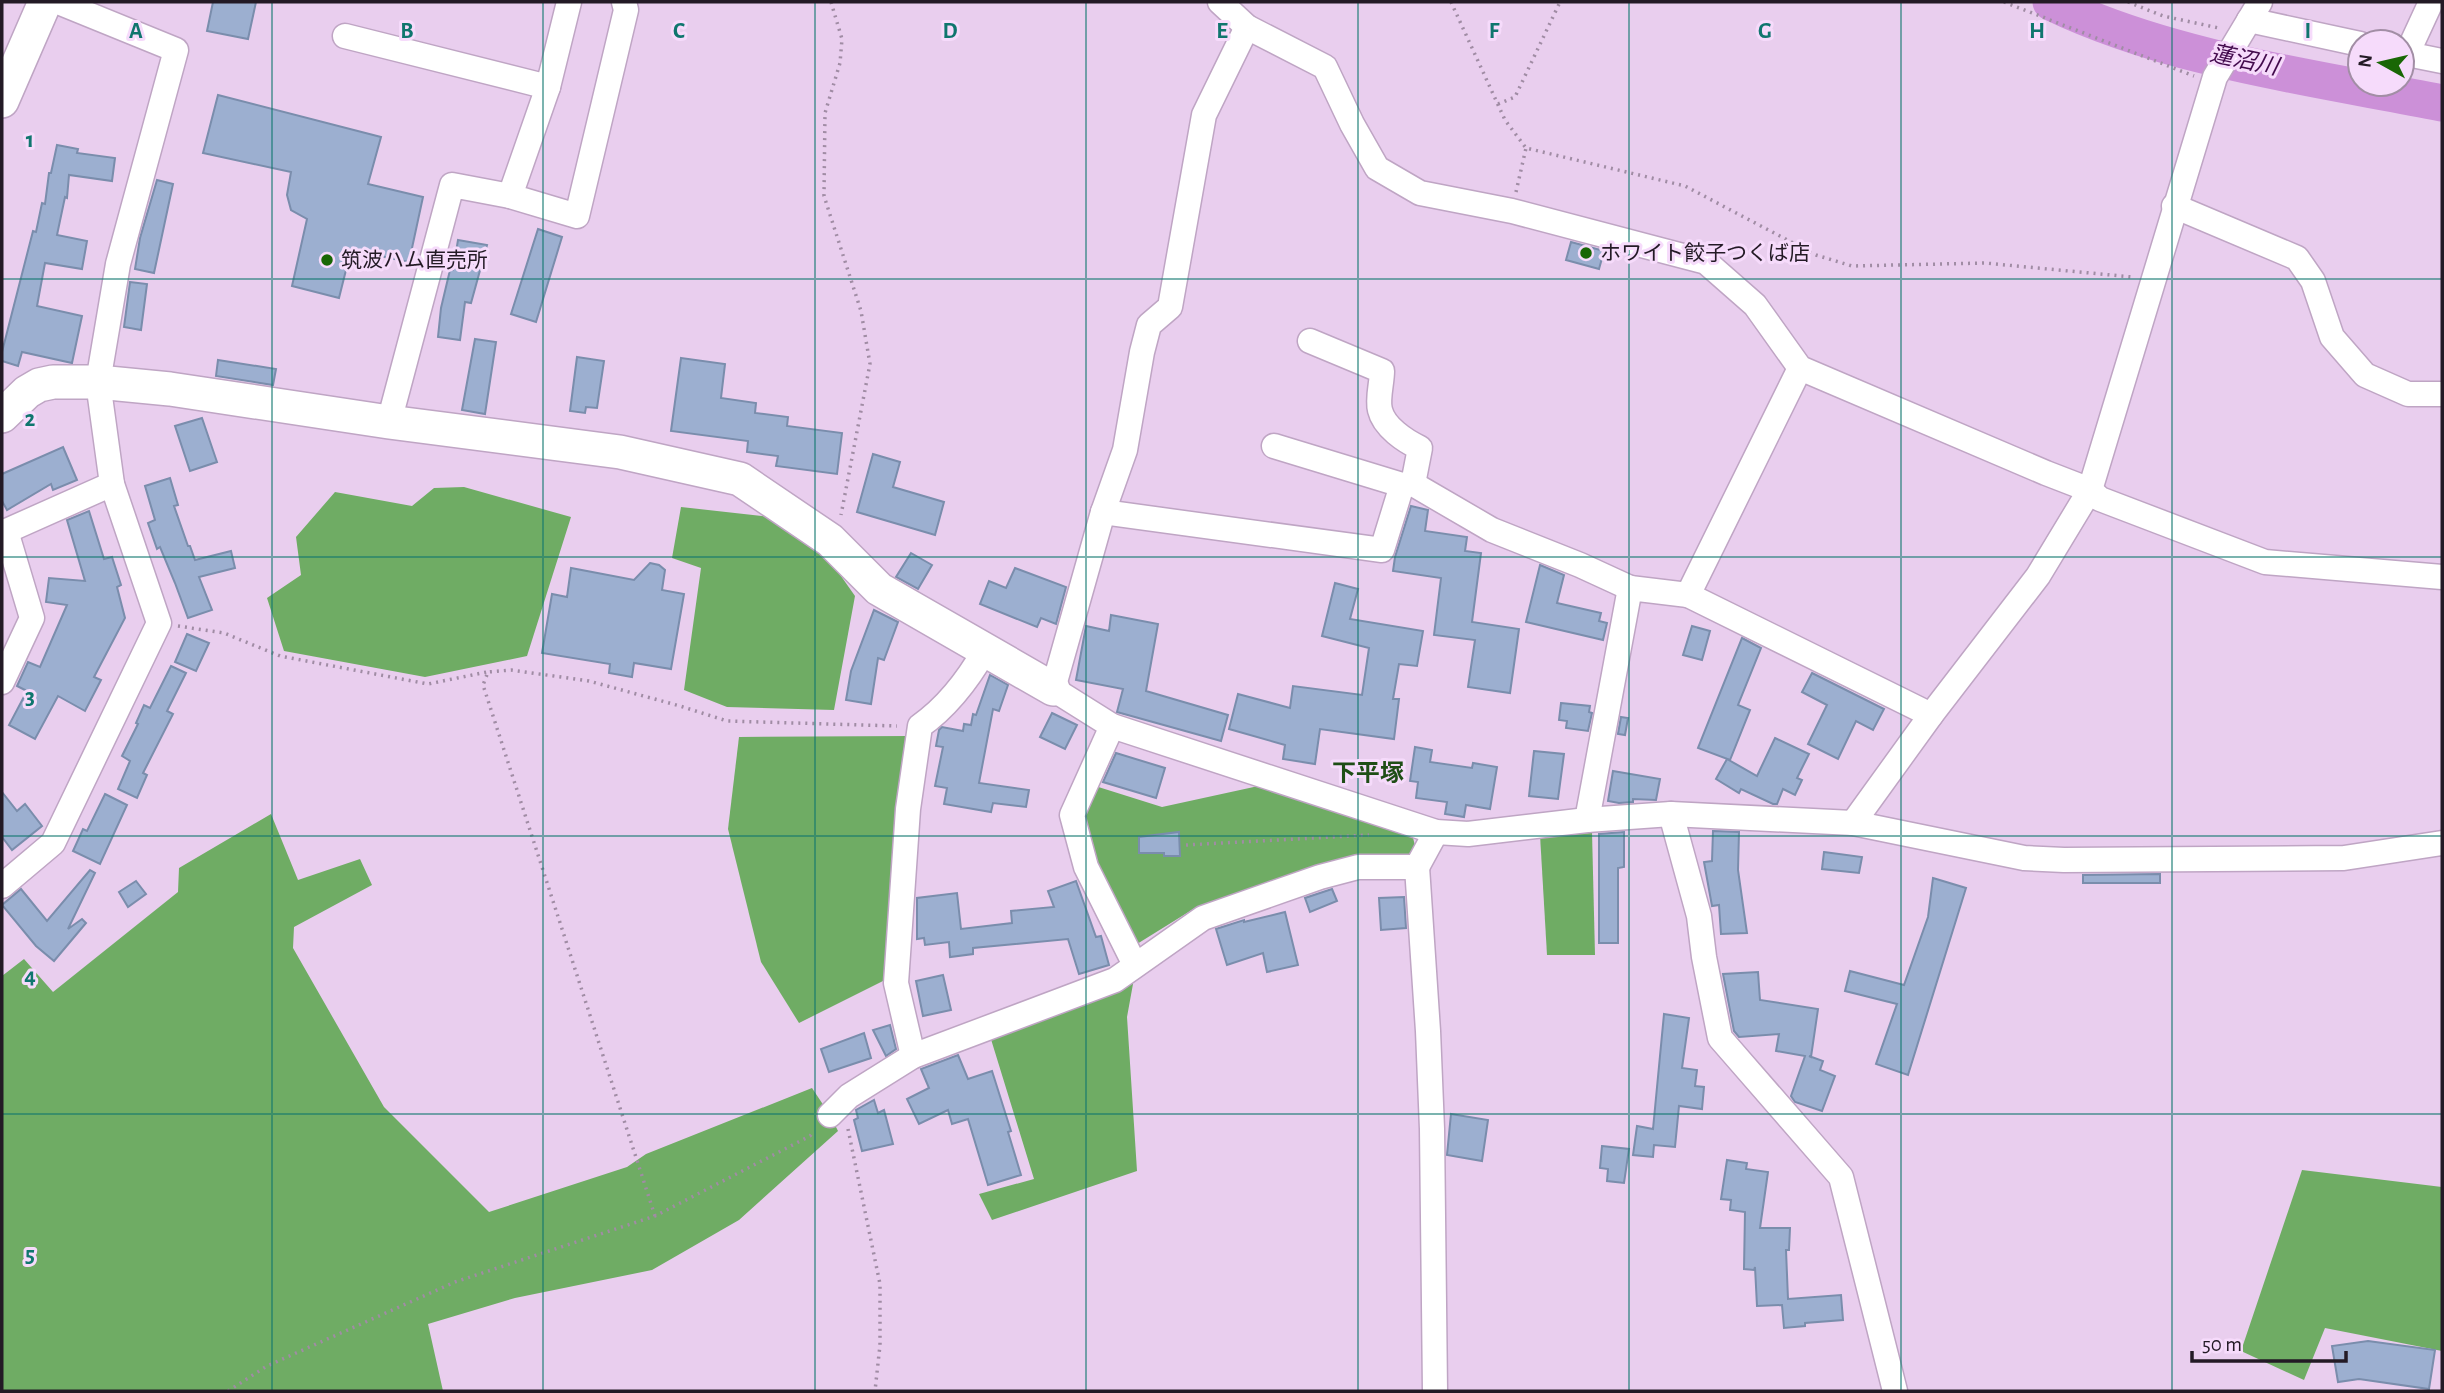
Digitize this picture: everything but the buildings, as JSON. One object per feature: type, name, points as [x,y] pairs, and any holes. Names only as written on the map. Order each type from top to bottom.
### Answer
[{"type":"street","points":[[2,101],[45,2]]},
{"type":"street","points":[[2,886],[53,843],[159,623],[112,484],[98,382],[118,264],[176,50],[58,2]]},
{"type":"street","points":[[510,196],[548,87],[569,2]]},
{"type":"street","points":[[389,422],[452,185],[510,196],[577,216],[626,10],[624,2]]},
{"type":"street","points":[[1220,2],[1247,27],[1325,67],[1377,168],[1420,193],[1512,211],[1706,262],[1755,305],[1800,368],[2090,490],[2100,499],[2265,562],[2442,577]]},
{"type":"street","points":[[2416,30],[2431,2]]},
{"type":"street","points":[[1853,823],[1931,715],[2038,576],[2090,490],[2214,80],[2248,23],[2346,41]]},
{"type":"street","points":[[1053,689],[1103,512],[1125,450],[1142,352],[1150,325],[1170,307],[1203,116],[1247,27]]},
{"type":"street","points":[[345,36],[548,87]]},
{"type":"street","points":[[2416,56],[2442,61]]},
{"type":"street","points":[[2174,206],[2297,258],[2313,281],[2332,337],[2365,375],[2408,394],[2442,394]]},
{"type":"street","points":[[1103,512],[1382,550],[1420,448],[1409,443],[1388,425],[1380,410],[1382,371],[1310,341]]},
{"type":"street","points":[[1688,595],[1800,368]]},
{"type":"street","points":[[2,416],[27,391],[38,385],[62,381],[98,382],[231,397],[389,422],[620,452],[740,479],[830,540],[879,589],[1112,726],[1436,832],[1468,834],[1587,820],[1671,814],[1853,823],[2024,859],[2064,860],[2344,858],[2442,843]]},
{"type":"street","points":[[1273,446],[1407,484],[1492,530],[1630,588],[1688,595],[1931,715]]},
{"type":"street","points":[[2,682],[32,618],[4,532],[112,484]]},
{"type":"street","points":[[1587,820],[1630,588]]},
{"type":"street","points":[[912,1056],[896,983],[908,809],[920,726],[935,716],[973,670],[985,650]]},
{"type":"street","points":[[1112,726],[1072,815],[1086,867],[1135,965]]},
{"type":"street","points":[[1671,814],[1699,916],[1720,1038],[1841,1177],[1895,1391]]},
{"type":"street","points":[[1435,1391],[1432,1129],[1417,867],[1436,832]]},
{"type":"street","points":[[830,1115],[849,1096],[912,1056],[1115,980],[1203,918],[1320,877],[1358,867],[1417,867]]},
{"type":"path","points":[[830,540],[844,508],[870,364],[861,311],[824,196],[825,113],[840,63],[842,39],[831,2]]},
{"type":"path","points":[[1451,2],[1505,120],[1526,148],[1685,186],[1816,255],[1852,266],[1985,263],[2155,279]]},
{"type":"path","points":[[1498,104],[1515,97],[1560,2]]},
{"type":"path","points":[[2004,2],[2214,80]]},
{"type":"path","points":[[2129,2],[2163,16],[2248,23]]},
{"type":"path","points":[[1512,211],[1526,148]]},
{"type":"path","points":[[159,623],[224,633],[279,656],[429,684],[511,670],[589,681],[727,721],[920,726]]},
{"type":"path","points":[[488,672],[483,685],[655,1216]]},
{"type":"path","points":[[1186,845],[1378,835]]},
{"type":"path","points":[[849,1096],[846,1118],[880,1284],[880,1345],[874,1391]]},
{"type":"path","points":[[228,1391],[267,1366],[455,1282],[655,1216],[810,1136],[830,1115]]},
{"type":"green space","points":[[464,487],[571,517],[527,656],[425,677],[284,651],[267,598],[301,575],[296,537],[335,492],[412,506],[434,488]]},
{"type":"green space","points":[[681,507],[781,518],[815,539],[855,596],[834,710],[727,707],[684,690],[701,568],[672,558]]},
{"type":"green space","points":[[909,736],[885,980],[799,1023],[761,962],[728,829],[739,737]]},
{"type":"green space","points":[[1092,785],[1162,807],[1263,785],[1411,829],[1415,846],[1407,858],[1352,859],[1195,908],[1137,944],[1097,866],[1084,811]]},
{"type":"green space","points":[[271,814],[298,880],[360,859],[372,885],[294,927],[293,948],[384,1107],[489,1212],[627,1167],[646,1154],[812,1088],[838,1131],[739,1220],[652,1270],[515,1298],[428,1324],[443,1391],[2,1391],[2,976],[24,959],[53,992],[178,892],[179,868]]},
{"type":"green space","points":[[1592,832],[1595,955],[1547,955],[1540,835]]},
{"type":"green space","points":[[1130,977],[1133,984],[1127,1017],[1137,1171],[992,1220],[979,1194],[1034,1179],[990,1036]]},
{"type":"green space","points":[[2302,1170],[2442,1187],[2442,1351],[2325,1328],[2304,1380],[2241,1351]]},
{"type":"waterway","name":"蓮沼川","points":[[2051,2],[2096,22],[2193,52],[2293,75],[2442,103]]},
{"type":"place","name":"ホワイト餃子つくば店","points":[[1586,253]]},
{"type":"place","name":"筑波ハム直売所","points":[[327,260]]},
{"type":"district","name":"下平塚","points":[[1368,774]]}]
